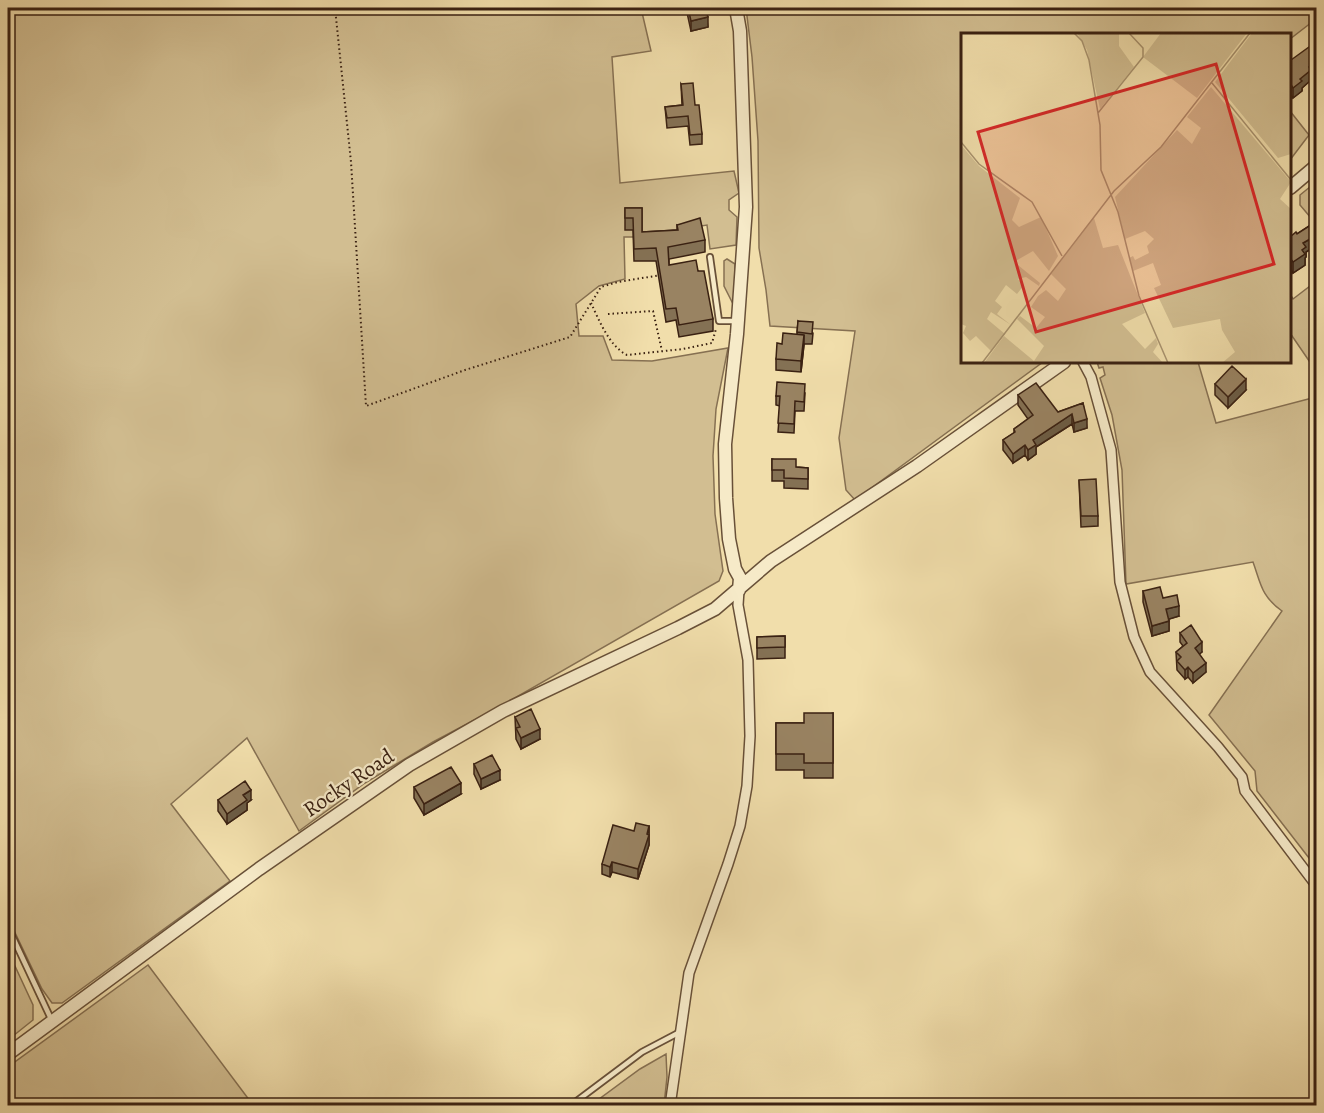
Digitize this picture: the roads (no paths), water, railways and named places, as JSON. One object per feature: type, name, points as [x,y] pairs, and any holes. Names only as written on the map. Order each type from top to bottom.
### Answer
[{"type":"street","points":[[670,1106],[689,973],[740,826],[747,786],[750,736],[748,660],[738,605],[740,578],[735,569],[729,539],[725,454],[746,207],[740,32],[736,8]]},
{"type":"street","points":[[1291,187],[1317,166]]},
{"type":"street","name":"Rocky Road","points":[[8,1054],[259,869],[409,765],[503,711],[715,609],[771,561],[917,466],[1063,363]]},
{"type":"street","points":[[1084,363],[1091,376],[1112,450],[1118,564],[1123,601],[1134,637],[1150,672],[1242,777],[1249,797],[1317,885]]},
{"type":"lane","points":[[710,257],[719,321],[738,321]]},
{"type":"lane","points":[[8,927],[52,1021]]},
{"type":"lane","points":[[570,1106],[642,1052],[680,1032]]}]
